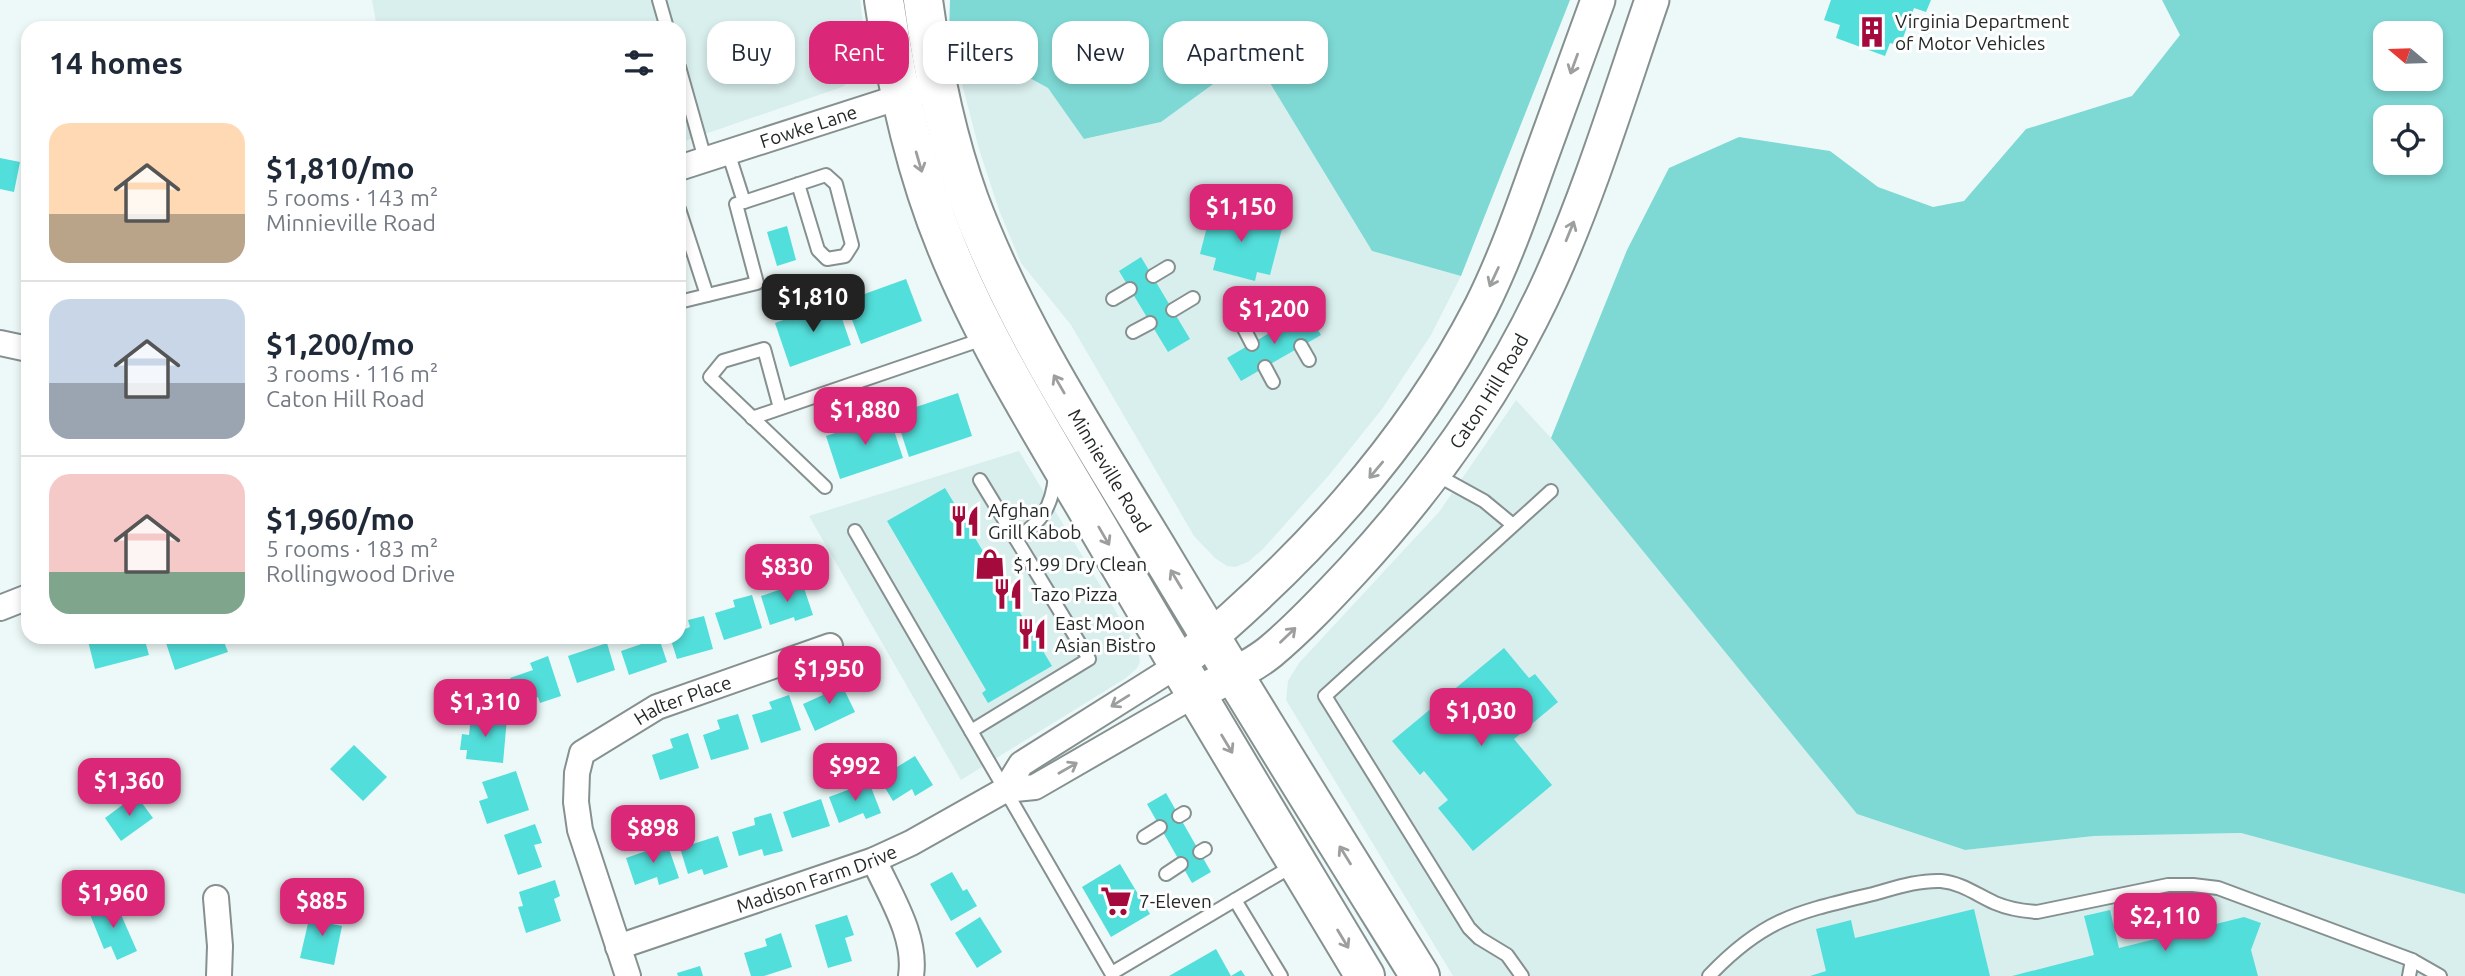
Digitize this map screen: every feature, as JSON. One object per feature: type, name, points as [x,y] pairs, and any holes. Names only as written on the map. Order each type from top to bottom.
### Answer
[{"type":"main road","name":"Minnieville Road","points":[[884,0],[902,96],[936,219],[961,281],[1044,433],[1365,976]]},
{"type":"main road","name":"Minnieville Road","points":[[923,0],[937,85],[969,198],[987,244],[1019,311],[1071,405],[1211,638],[1420,976]]},
{"type":"main road","points":[[1187,679],[1211,638],[1294,560],[1343,509],[1406,431],[1443,376],[1481,307],[1508,246],[1598,0]]},
{"type":"main road","name":"Caton Hill Road","points":[[1187,679],[1233,674],[1269,652],[1332,593],[1382,538],[1481,408],[1522,338],[1577,216],[1652,0]]},
{"type":"street","name":"Fowke Lane","points":[[686,166],[937,85]]},
{"type":"street","points":[[0,343],[21,348]]},
{"type":"street","points":[[0,608],[21,600]]},
{"type":"street","name":"Halter Place","points":[[618,947],[580,830],[576,802],[577,773],[582,753],[657,707],[830,646]]},
{"type":"street","name":"Madison Farm Drive","points":[[1005,790],[1021,764],[1187,679]]},
{"type":"street","name":"Madison Farm Drive","points":[[618,947],[874,860],[911,843],[1005,790],[1035,787],[1187,679]]},
{"type":"street","points":[[874,860],[906,931],[911,948],[911,976]]},
{"type":"street","points":[[216,898],[220,946],[219,976]]},
{"type":"street","points":[[618,947],[628,976]]},
{"type":"lane","points":[[659,0],[665,21]]},
{"type":"lane","points":[[686,83],[717,155],[744,202]]},
{"type":"lane","points":[[686,300],[757,283],[736,204],[827,174],[836,184],[852,245],[845,257],[827,259],[818,250],[798,184]]},
{"type":"lane","points":[[686,230],[707,295]]},
{"type":"lane","points":[[1153,276],[1168,267]]},
{"type":"lane","points":[[1113,299],[1130,289]]},
{"type":"lane","points":[[1173,310],[1193,298]]},
{"type":"lane","points":[[1278,304],[1288,322]]},
{"type":"lane","points":[[1235,312],[1252,344]]},
{"type":"lane","points":[[1133,332],[1150,323]]},
{"type":"lane","points":[[752,418],[990,337]]},
{"type":"lane","points":[[1301,346],[1309,360]]},
{"type":"lane","points":[[780,408],[765,349],[723,361],[710,377],[825,487]]},
{"type":"lane","points":[[1265,368],[1273,382]]},
{"type":"lane","points":[[1016,539],[1041,520],[1054,487],[1051,448],[1044,433]]},
{"type":"lane","points":[[1434,473],[1484,501],[1513,526]]},
{"type":"lane","points":[[971,731],[1089,659],[980,480]]},
{"type":"lane","points":[[1522,976],[1507,955],[1479,938],[1469,928],[1325,696],[1551,491]]},
{"type":"lane","points":[[855,531],[1112,975],[1297,863]]},
{"type":"lane","points":[[1144,837],[1160,827]]},
{"type":"lane","points":[[1166,874],[1181,864]]},
{"type":"lane","points":[[1709,976],[1750,937],[1776,922],[1803,911],[1921,882],[1942,881],[1962,886],[1996,904],[2037,912],[2168,885],[2218,888],[2412,960],[2440,976]]},
{"type":"lane","points":[[1235,900],[1281,976]]},
{"type":"lane","points":[[2409,976],[2412,960]]},
{"type":"shaded area","points":[[372,0],[860,0],[863,21],[809,21],[809,84],[846,84],[842,87],[686,141],[686,21],[376,21]]},
{"type":"shaded area","points":[[950,0],[1570,0],[1461,276],[1372,251],[1271,84],[1328,84],[1328,21],[1163,21],[1163,84],[1213,84],[1161,122],[1084,139],[1048,88],[1038,83],[1038,21],[949,21]]},
{"type":"shaded area","points":[[2162,0],[2465,0],[2465,894],[2241,833],[2094,836],[1965,850],[1857,814],[1551,438],[1627,250],[1669,168],[1739,137],[1830,151],[1878,187],[1933,207],[1964,201],[2026,129],[2132,96],[2180,35]]},
{"type":"shaded area","points":[[1038,83],[1048,88],[1085,139],[1161,122],[1212,84],[1271,84],[1372,251],[1461,276],[1431,335],[1382,409],[1330,474],[1263,549],[1248,562],[1235,567],[1227,566],[1215,558],[1194,536],[1071,325],[1021,263],[999,210],[962,84]]},
{"type":"shaded area","points":[[1516,400],[1551,438],[1857,814],[1965,850],[2094,836],[2241,833],[2465,894],[2465,976],[1453,976],[1286,700],[1288,681],[1299,663],[1439,512]]},
{"type":"shaded area","points":[[1019,451],[1138,648],[1140,662],[1126,678],[961,780],[809,516]]},
{"type":"building","name":"Virginia Department of Motor Vehicles","points":[[1831,0],[1931,0],[1926,12],[1914,8],[1900,46],[1890,43],[1885,56],[1836,38],[1840,25],[1824,20]]},
{"type":"building","points":[[0,158],[20,162],[14,192],[0,189]]},
{"type":"building","points":[[1212,207],[1283,225],[1270,275],[1257,272],[1255,281],[1213,270],[1216,258],[1200,254]]},
{"type":"building","points":[[787,226],[796,260],[777,266],[767,232]]},
{"type":"building","points":[[1141,257],[1190,339],[1168,352],[1119,271]]},
{"type":"building","points":[[906,279],[922,321],[861,344],[845,301]]},
{"type":"building","points":[[836,301],[851,345],[790,367],[775,323]]},
{"type":"building","points":[[1307,311],[1321,335],[1241,381],[1227,358]]},
{"type":"building","points":[[958,393],[972,436],[909,457],[895,414]]},
{"type":"building","points":[[889,415],[903,458],[840,479],[826,436]]},
{"type":"building","points":[[945,488],[1052,666],[988,703],[982,693],[986,690],[887,521]]},
{"type":"building","points":[[802,582],[813,615],[795,621],[794,617],[770,625],[761,596]]},
{"type":"building","points":[[752,595],[762,628],[724,640],[715,613],[735,607],[733,600]]},
{"type":"building","points":[[704,616],[713,649],[677,659],[672,644],[686,644],[686,629],[690,627],[688,620]]},
{"type":"building","points":[[89,644],[146,644],[149,655],[95,669]]},
{"type":"building","points":[[166,644],[225,644],[228,652],[175,670]]},
{"type":"building","points":[[607,644],[615,670],[577,683],[568,656]]},
{"type":"building","points":[[641,644],[661,644],[667,662],[629,675],[621,651]]},
{"type":"building","points":[[1504,648],[1529,678],[1535,674],[1558,702],[1514,739],[1552,785],[1473,851],[1438,808],[1448,800],[1424,771],[1420,775],[1392,741]]},
{"type":"building","points":[[548,656],[561,696],[540,703],[538,697],[518,703],[510,678],[533,670],[530,663]]},
{"type":"building","points":[[839,679],[855,712],[815,731],[803,704],[823,695],[820,688]]},
{"type":"building","points":[[789,695],[801,730],[761,743],[752,715],[772,709],[769,702]]},
{"type":"building","points":[[738,714],[749,749],[711,760],[703,735],[720,729],[717,720]]},
{"type":"building","points":[[471,715],[507,718],[503,763],[466,759],[467,750],[460,750],[462,734],[469,735]]},
{"type":"building","points":[[688,733],[699,768],[660,780],[652,755],[673,748],[670,739]]},
{"type":"building","points":[[354,745],[387,777],[363,801],[330,769]]},
{"type":"building","points":[[915,756],[933,785],[915,796],[912,789],[893,801],[879,778]]},
{"type":"building","points":[[516,771],[529,810],[487,824],[479,801],[488,798],[482,782]]},
{"type":"building","points":[[869,782],[881,813],[866,819],[863,813],[839,823],[829,797]]},
{"type":"building","name":"7-Eleven","points":[[1166,793],[1211,872],[1192,883],[1147,804]]},
{"type":"building","points":[[136,795],[153,818],[121,841],[105,818]]},
{"type":"building","points":[[821,799],[830,826],[792,838],[783,812]]},
{"type":"building","points":[[771,813],[783,851],[764,856],[762,849],[739,856],[732,832],[755,825],[754,818]]},
{"type":"building","points":[[535,824],[542,843],[534,845],[542,867],[518,875],[504,835]]},
{"type":"building","points":[[718,836],[728,867],[704,875],[702,869],[688,874],[680,848]]},
{"type":"building","points":[[666,840],[679,878],[659,885],[657,877],[635,885],[626,858],[649,850],[648,846]]},
{"type":"building","name":"7-Eleven","points":[[1120,864],[1150,914],[1111,937],[1082,887]]},
{"type":"building","points":[[952,872],[963,891],[967,889],[977,906],[951,921],[930,884]]},
{"type":"building","points":[[555,880],[560,896],[554,899],[561,921],[526,933],[518,907],[523,906],[519,892]]},
{"type":"building","points":[[115,901],[137,951],[117,960],[111,946],[104,949],[89,912]]},
{"type":"building","points":[[317,906],[335,910],[332,924],[342,926],[334,965],[300,958],[309,919],[314,920]]},
{"type":"building","points":[[1974,909],[1990,976],[1810,976],[1826,971],[1816,929],[1851,920],[1855,938]]},
{"type":"building","points":[[2110,910],[2119,948],[2244,917],[2261,923],[2251,950],[2258,976],[2012,976],[2094,955],[2084,916]]},
{"type":"building","points":[[847,915],[854,935],[845,938],[852,961],[828,968],[815,925]]},
{"type":"building","points":[[980,917],[1002,952],[977,968],[955,933]]},
{"type":"building","points":[[781,933],[792,967],[764,976],[751,976],[744,953],[767,946],[765,939]]},
{"type":"building","points":[[1216,949],[1231,976],[1169,976]]},
{"type":"building","points":[[700,966],[703,976],[678,976],[677,973]]},
{"type":"building","points":[[1241,970],[1245,976],[1231,976]]},
{"type":"place","name":"Virginia Department of Motor Vehicles","points":[[1872,32]]},
{"type":"place","name":"Afghan Grill Kabob","points":[[965,521]]},
{"type":"place","name":"$1.99 Dry Clean","points":[[990,564]]},
{"type":"place","name":"Tazo Pizza","points":[[1008,594]]},
{"type":"place","name":"East Moon Asian Bistro","points":[[1032,634]]},
{"type":"place","name":"7-Eleven","points":[[1116,901]]}]
